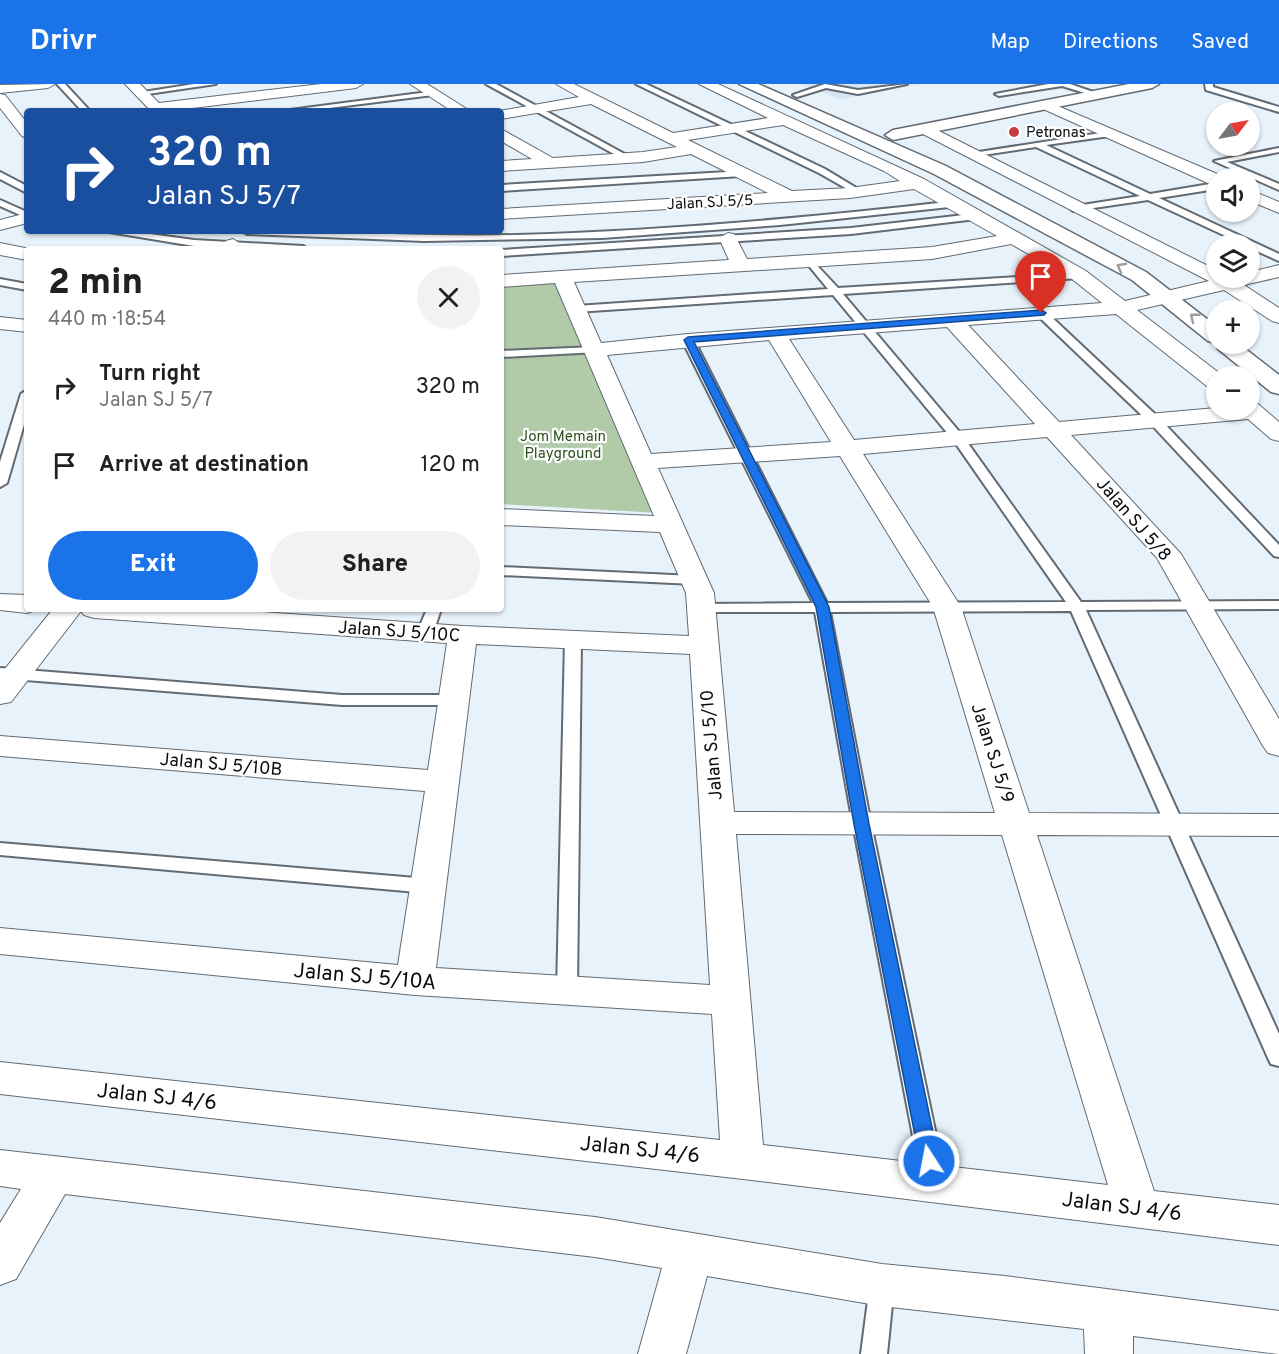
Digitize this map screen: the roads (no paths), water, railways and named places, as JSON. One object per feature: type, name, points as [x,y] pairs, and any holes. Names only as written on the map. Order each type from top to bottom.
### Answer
[{"type":"street","points":[[0,89],[48,84]]},
{"type":"street","points":[[171,108],[334,85],[356,84]]},
{"type":"street","points":[[417,84],[457,108]]},
{"type":"street","points":[[706,84],[890,168],[1016,238],[1079,275],[1206,374]]},
{"type":"street","points":[[746,84],[940,170],[1139,276],[1173,289],[1191,292],[1207,288]]},
{"type":"street","points":[[771,84],[893,135],[959,166],[1156,268]]},
{"type":"street","points":[[893,135],[1152,84]]},
{"type":"street","points":[[567,86],[596,92],[671,138],[791,197]]},
{"type":"street","points":[[136,88],[155,108]]},
{"type":"street","points":[[504,115],[538,109],[596,92]]},
{"type":"street","points":[[0,98],[24,129]]},
{"type":"street","points":[[1046,105],[1107,134],[1206,176]]},
{"type":"street","points":[[671,138],[784,120]]},
{"type":"street","points":[[924,129],[1206,273]]},
{"type":"street","points":[[504,136],[550,163]]},
{"type":"street","points":[[504,166],[628,158],[693,149]]},
{"type":"street","name":"Jalan SJ 5/5","points":[[504,214],[859,192],[918,183]]},
{"type":"street","points":[[1260,199],[1279,208]]},
{"type":"street","points":[[743,200],[759,223]]},
{"type":"street","points":[[504,214],[515,237]]},
{"type":"street","points":[[0,225],[24,217]]},
{"type":"street","points":[[728,238],[740,266]]},
{"type":"street","points":[[504,281],[932,253],[1016,238]]},
{"type":"street","points":[[2,251],[24,255]]},
{"type":"street","points":[[1260,275],[1279,271]]},
{"type":"street","name":"Jalan SJ 5/10","points":[[562,277],[670,525],[697,594],[704,646],[743,1161]]},
{"type":"street","points":[[1235,288],[1279,316]]},
{"type":"street","points":[[594,350],[775,333],[1124,308],[1173,289]]},
{"type":"street","points":[[1173,289],[1206,325]]},
{"type":"street","points":[[1191,292],[1206,303]]},
{"type":"street","name":"Jalan SJ 5/8","points":[[952,320],[1168,554],[1279,746]]},
{"type":"street","points":[[0,323],[24,326]]},
{"type":"street","name":"Jalan SJ 5/9","points":[[775,333],[947,607],[1137,1208]]},
{"type":"street","points":[[1260,344],[1272,353]]},
{"type":"street","points":[[1238,354],[1279,387]]},
{"type":"street","points":[[643,462],[847,448],[1206,416]]},
{"type":"street","points":[[1260,418],[1279,434]]},
{"type":"street","points":[[504,517],[670,525]]},
{"type":"street","points":[[0,602],[24,604]]},
{"type":"street","points":[[6,681],[65,612]]},
{"type":"street","name":"Jalan SJ 5/10C","points":[[169,612],[430,621],[463,635],[704,646]]},
{"type":"street","points":[[415,981],[463,635]]},
{"type":"street","name":"Jalan SJ 5/10B","points":[[0,746],[443,782]]},
{"type":"street","points":[[717,823],[1279,825]]},
{"type":"street","name":"Jalan SJ 5/10A","points":[[0,941],[415,981],[731,1001]]},
{"type":"street","name":"Jalan SJ 4/6","points":[[0,1078],[743,1161],[1279,1225]]},
{"type":"street","points":[[0,1168],[690,1251],[882,1285],[1108,1332],[1279,1333]]},
{"type":"street","points":[[0,1264],[53,1175]]},
{"type":"street","points":[[662,1354],[690,1251]]},
{"type":"lane","points":[[61,84],[83,108]]},
{"type":"lane","points":[[136,88],[212,84]]},
{"type":"lane","points":[[490,84],[628,158]]},
{"type":"lane","points":[[640,84],[859,192]]},
{"type":"lane","points":[[797,95],[823,85],[858,92],[903,84]]},
{"type":"lane","points":[[999,94],[1062,84],[1098,95]]},
{"type":"lane","points":[[1209,84],[1209,88],[1279,110]]},
{"type":"lane","points":[[310,108],[433,93]]},
{"type":"lane","points":[[969,153],[1107,134]]},
{"type":"lane","points":[[1037,144],[1279,258]]},
{"type":"lane","points":[[1279,150],[1218,161],[1279,187]]},
{"type":"lane","points":[[1199,173],[1231,167]]},
{"type":"lane","points":[[504,188],[742,173]]},
{"type":"lane","points":[[0,175],[24,188]]},
{"type":"lane","points":[[1076,208],[1206,188]]},
{"type":"lane","points":[[0,203],[24,215]]},
{"type":"lane","points":[[285,234],[469,239],[515,237],[820,220],[956,204]]},
{"type":"lane","points":[[504,253],[850,231],[973,216]]},
{"type":"lane","points":[[131,234],[222,246]]},
{"type":"lane","points":[[810,261],[958,438],[1077,606],[1121,709],[1176,825],[1279,1058]]},
{"type":"lane","points":[[576,309],[1079,275]]},
{"type":"lane","points":[[0,282],[24,286]]},
{"type":"lane","points":[[1041,313],[1155,421],[1279,553]]},
{"type":"lane","points":[[688,340],[748,455],[822,607],[861,824],[934,1183]]},
{"type":"lane","points":[[504,354],[594,350]]},
{"type":"lane","points":[[0,483],[24,404]]},
{"type":"lane","points":[[0,434],[15,433]]},
{"type":"lane","points":[[504,571],[822,607],[1279,605]]},
{"type":"lane","points":[[567,991],[573,640]]},
{"type":"lane","points":[[6,681],[342,700],[454,700]]},
{"type":"lane","points":[[0,849],[428,886]]},
{"type":"lane","points":[[874,1354],[882,1285]]},
{"type":"place","name":"Petronas","points":[[1014,132]]},
{"type":"park label","name":"Jom Memain Playground","points":[[563,444]]}]
